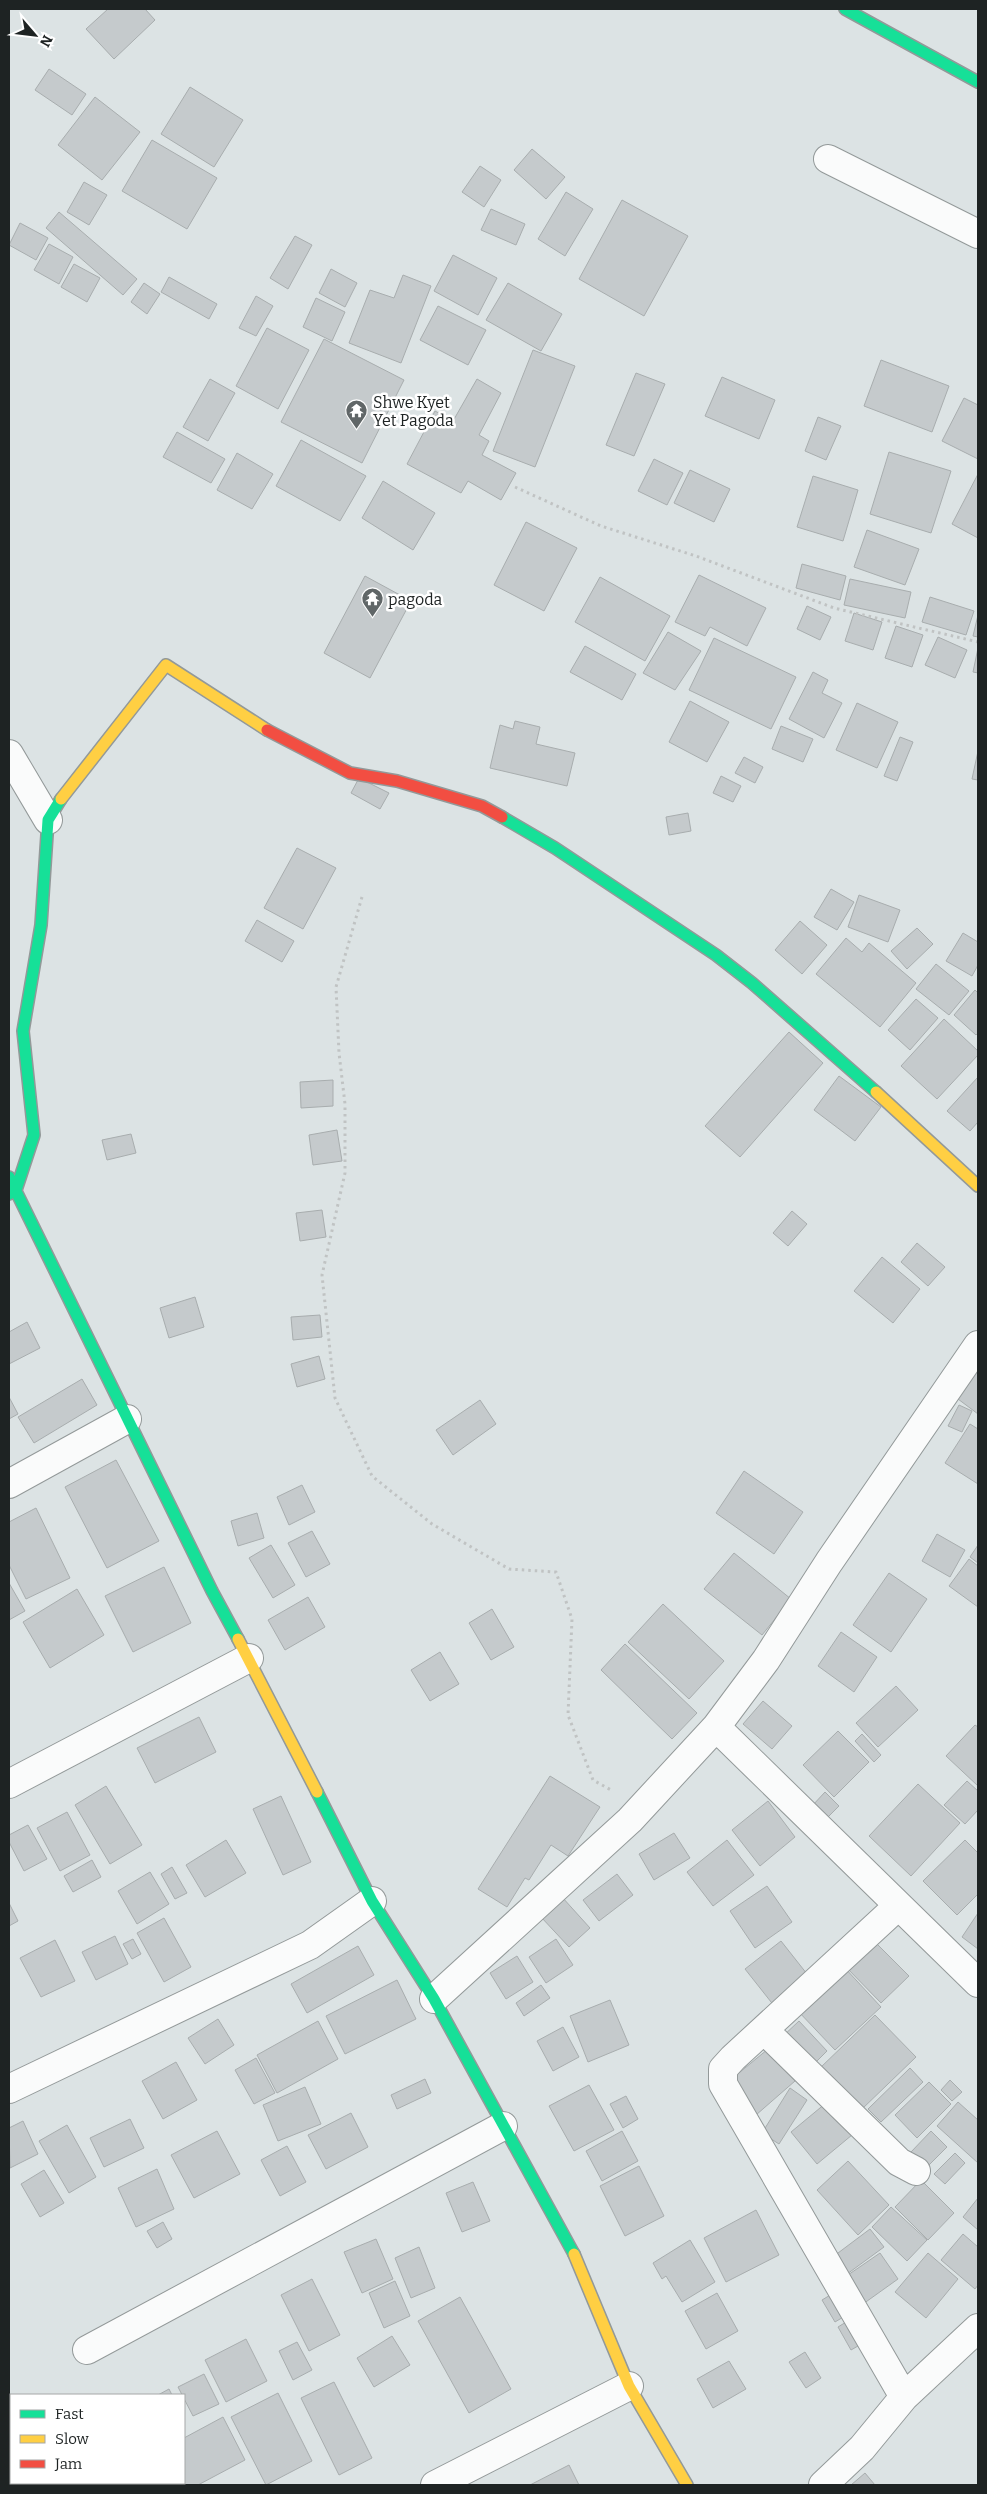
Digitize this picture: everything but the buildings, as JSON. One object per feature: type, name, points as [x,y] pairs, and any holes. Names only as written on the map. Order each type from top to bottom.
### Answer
[{"type":"street","points":[[845,9],[978,82]]},
{"type":"street","points":[[828,159],[978,234]]},
{"type":"street","points":[[13,1192],[34,1135],[23,1031],[40,925],[48,820],[65,792],[166,665],[262,727],[350,773],[397,781],[482,806],[555,848],[723,960],[847,1065],[978,1186]]},
{"type":"street","points":[[9,754],[48,820]]},
{"type":"street","points":[[9,1177],[13,1192],[128,1419],[212,1591],[249,1658],[372,1901],[434,1999],[571,2246],[630,2386],[687,2485]]},
{"type":"street","points":[[434,1999],[578,1869],[642,1806],[716,1727],[766,1660],[840,1546],[978,1345]]},
{"type":"street","points":[[9,1484],[128,1419]]},
{"type":"street","points":[[9,1784],[249,1658]]},
{"type":"street","points":[[716,1727],[978,1983]]},
{"type":"street","points":[[9,2089],[310,1945],[372,1901]]},
{"type":"street","points":[[898,1906],[723,2069],[723,2084],[904,2397]]},
{"type":"street","points":[[764,2030],[900,2162],[916,2171]]},
{"type":"street","points":[[87,2350],[503,2126]]},
{"type":"street","points":[[823,2485],[862,2448],[904,2397],[978,2328]]},
{"type":"street","points":[[435,2485],[630,2386]]},
{"type":"path","points":[[515,487],[601,526],[696,556],[834,608],[978,642]]},
{"type":"path","points":[[362,896],[336,987],[339,1053],[345,1104],[345,1173],[322,1275],[335,1398],[372,1476],[432,1524],[509,1569],[556,1572],[572,1619],[568,1715],[593,1780],[642,1806]]},
{"type":"traffic: fast","points":[[845,9],[978,82]]},
{"type":"traffic: fast","points":[[9,1194],[16,1190],[34,1135],[23,1031],[41,925],[48,820],[61,799]]},
{"type":"traffic: fast","points":[[502,817],[555,848],[716,955],[752,983],[876,1092]]},
{"type":"traffic: fast","points":[[9,1177],[212,1591],[238,1639]]},
{"type":"traffic: fast","points":[[317,1792],[372,1901],[434,1999],[574,2254]]},
{"type":"traffic: slow","points":[[61,799],[166,665],[267,730]]},
{"type":"traffic: slow","points":[[876,1092],[978,1186]]},
{"type":"traffic: slow","points":[[238,1639],[317,1792]]},
{"type":"traffic: slow","points":[[574,2254],[629,2386],[687,2485]]},
{"type":"traffic: jam","points":[[267,730],[350,773],[397,781],[482,806],[502,817]]},
{"type":"place","name":"Shwe Kyet Yet Pagoda","points":[[357,430]]},
{"type":"place","name":"pagoda","points":[[372,618]]}]
